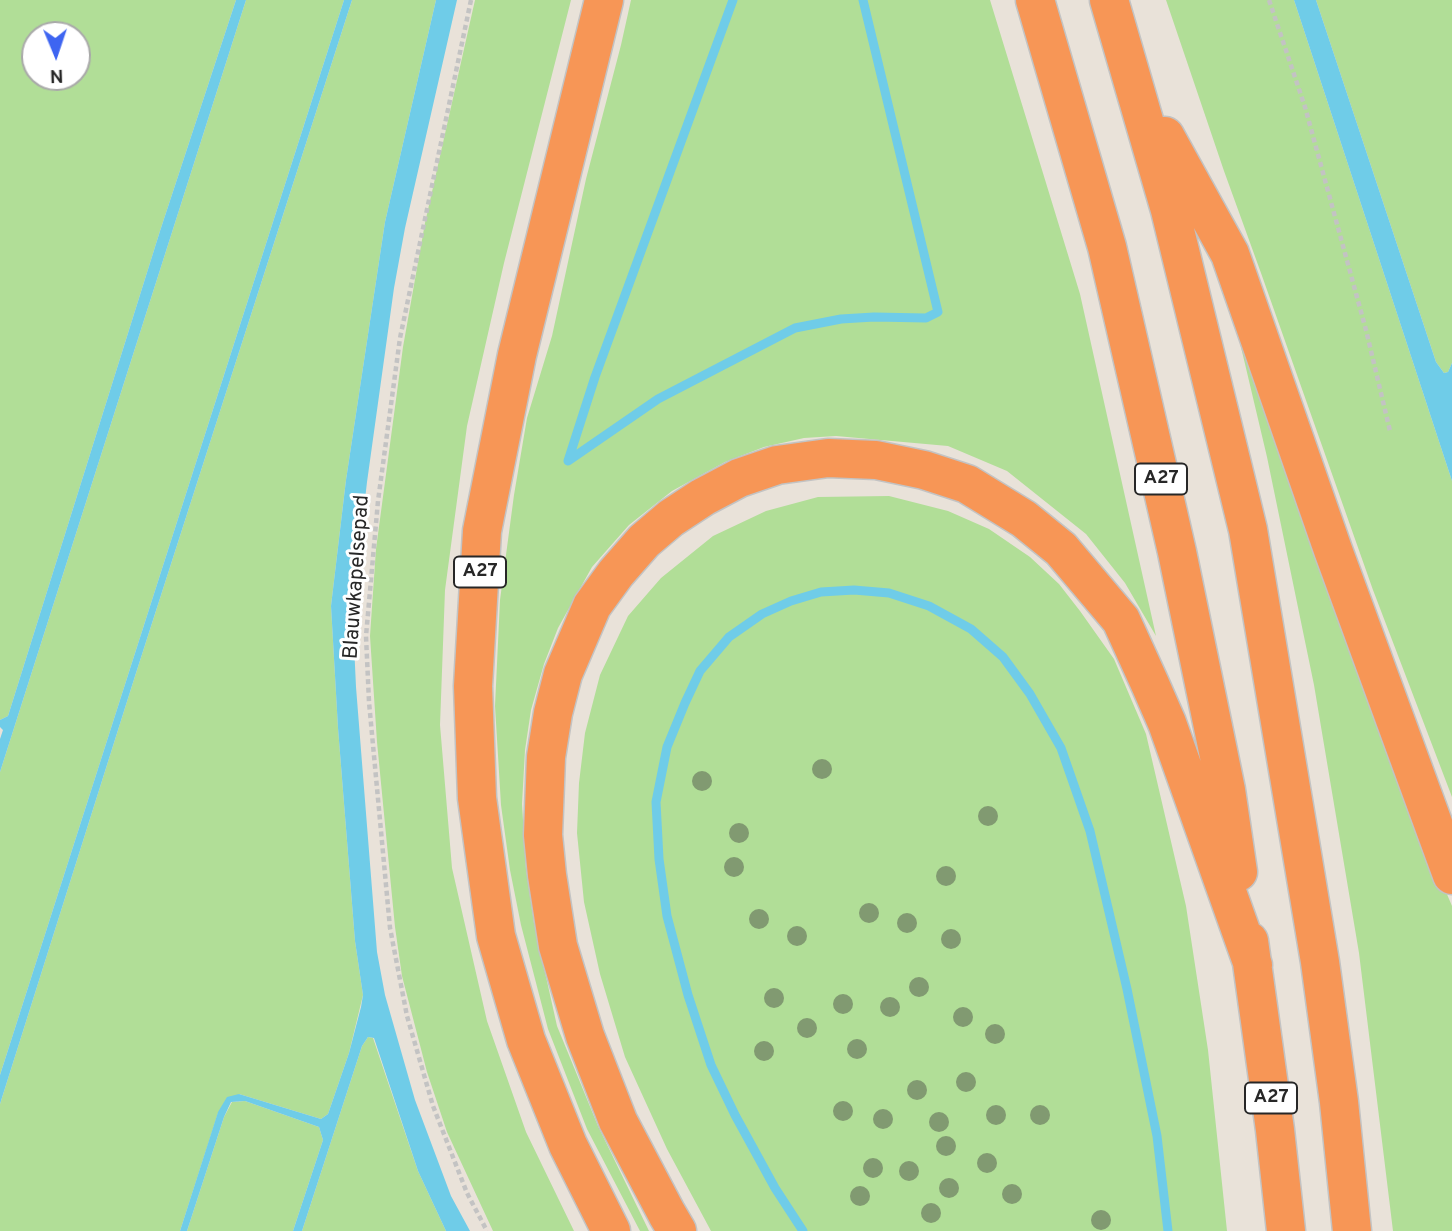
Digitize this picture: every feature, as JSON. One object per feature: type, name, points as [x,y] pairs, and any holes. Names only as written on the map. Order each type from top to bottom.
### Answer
[{"type":"highway","name":"A27","points":[[604,0],[517,355],[482,531],[473,686],[477,798],[496,936],[526,1040],[568,1145],[611,1231]]},
{"type":"highway","name":"A27","points":[[1035,0],[1107,247],[1177,552],[1226,790],[1253,965],[1286,1231]]},
{"type":"highway","points":[[1109,0],[1170,210],[1248,530],[1320,962],[1339,1102],[1352,1231]]},
{"type":"highway","points":[[1132,75],[1230,254],[1333,550],[1452,875]]},
{"type":"highway","name":"A27","points":[[677,1231],[618,1121],[585,1036],[558,946],[543,835],[546,757],[553,713],[564,674],[592,606],[644,541],[671,518],[739,478],[777,465],[828,458],[876,460],[924,470],[967,485],[1024,520],[1061,550],[1121,620],[1167,723],[1253,965]]},
{"type":"path","name":"Blauwkapelsepad","points":[[471,0],[400,338],[378,501],[366,636],[369,702],[390,928],[407,1016],[433,1106],[467,1193],[487,1231]]},
{"type":"path","points":[[1269,0],[1305,107],[1366,330],[1390,431]]},
{"type":"green space","points":[[0,0],[236,0],[160,231],[8,716],[0,720]]},
{"type":"green space","points":[[246,0],[344,0],[0,1075],[0,772]]},
{"type":"green space","points":[[352,0],[436,0],[385,222],[346,480],[331,606],[355,941],[363,995],[349,1053],[328,1114],[321,1119],[239,1094],[218,1113],[180,1231],[0,1231],[0,1104]]},
{"type":"green space","points":[[475,0],[571,0],[504,263],[467,426],[445,590],[440,725],[452,868],[487,1021],[526,1132],[574,1231],[493,1231],[447,1132],[427,1072],[402,976],[377,742],[370,636],[376,549],[403,347],[425,223]]},
{"type":"green space","points":[[631,0],[990,0],[1080,294],[1156,636],[1125,583],[1086,534],[1007,471],[948,446],[836,436],[804,438],[764,447],[725,462],[672,491],[629,525],[592,567],[558,628],[531,710],[525,750],[522,804],[526,869],[534,923],[557,1026],[598,1126],[649,1231],[640,1231],[587,1129],[548,1029],[510,870],[501,805],[495,706],[500,600],[527,418],[552,336],[586,179]]},
{"type":"green space","points":[[1166,0],[1294,0],[1452,481],[1452,797],[1373,590]]},
{"type":"green space","points":[[1316,0],[1452,0],[1452,363],[1448,372],[1444,373],[1436,362]]},
{"type":"green space","points":[[1232,309],[1423,838],[1452,906],[1452,1231],[1393,1231],[1359,953],[1314,685],[1267,457]]},
{"type":"green space","points":[[889,496],[948,511],[989,529],[1030,557],[1059,584],[1114,659],[1146,734],[1186,906],[1208,1050],[1227,1231],[711,1231],[667,1149],[625,1057],[600,974],[584,902],[577,833],[579,783],[585,733],[600,675],[628,616],[661,578],[713,536],[766,511],[818,497]]},
{"type":"green space","points":[[368,1037],[373,1038],[418,1171],[446,1231],[302,1231],[362,1046]]},
{"type":"green space","points":[[245,1101],[319,1127],[323,1140],[293,1231],[187,1231],[224,1117],[232,1102]]},
{"type":"water","points":[[236,0],[246,0],[0,772],[0,739],[3,730],[0,720],[8,716],[160,231]]},
{"type":"water","points":[[344,0],[352,0],[0,1104],[0,1075]]},
{"type":"water","points":[[436,0],[457,0],[394,288],[367,482],[353,623],[377,952],[385,995],[415,1100],[451,1196],[470,1231],[446,1231],[418,1171],[374,1038],[368,1037],[362,1046],[302,1231],[293,1231],[323,1140],[319,1127],[245,1101],[231,1102],[187,1231],[180,1231],[218,1112],[227,1097],[239,1094],[321,1119],[328,1114],[361,1007],[363,995],[355,941],[331,606],[346,480],[385,222]]},
{"type":"water","points":[[1294,0],[1316,0],[1436,362],[1444,373],[1448,372],[1452,363],[1452,481]]},
{"type":"waterway","points":[[733,0],[595,377],[568,461],[658,399],[795,328],[841,319],[926,318],[938,312],[863,0]]},
{"type":"waterway","points":[[803,1231],[775,1188],[711,1065],[688,995],[667,916],[659,859],[656,802],[667,747],[685,703],[700,671],[729,637],[762,614],[791,601],[821,592],[854,590],[889,593],[929,606],[971,629],[1003,657],[1030,694],[1061,748],[1090,831],[1127,989],[1157,1136],[1168,1231]]}]
